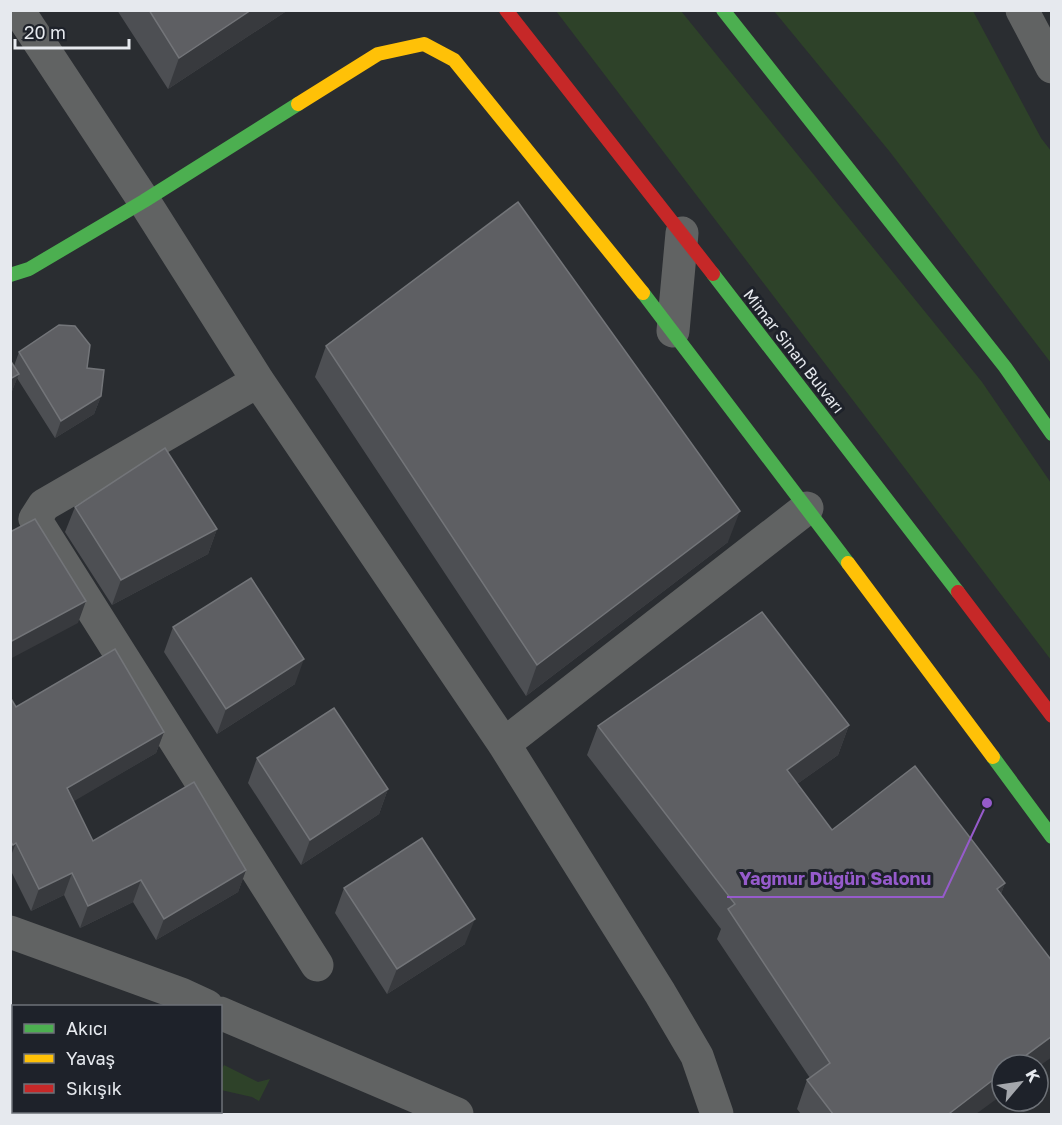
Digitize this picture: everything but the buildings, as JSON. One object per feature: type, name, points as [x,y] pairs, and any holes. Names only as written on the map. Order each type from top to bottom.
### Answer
[{"type":"main road","name":"Mimar Sinan Bulvarı","points":[[506,10],[682,232],[1052,716]]},
{"type":"main road","points":[[723,10],[1005,367],[1052,434]]},
{"type":"main road","points":[[10,275],[29,269],[144,201],[378,54],[424,44],[454,60],[673,331],[1052,837]]},
{"type":"street","points":[[18,10],[144,201],[258,381],[504,744],[697,1056],[717,1114]]},
{"type":"street","points":[[1022,10],[1052,67]]},
{"type":"street","points":[[673,331],[682,232]]},
{"type":"street","points":[[258,381],[44,506],[35,519],[317,965]]},
{"type":"street","points":[[504,744],[807,508]]},
{"type":"street","points":[[10,932],[189,1005]]},
{"type":"street","points":[[222,1018],[458,1114]]},
{"type":"green space","points":[[556,11],[681,11],[982,382],[1051,483],[1051,660]]},
{"type":"green space","points":[[774,11],[973,11],[1041,138],[1051,151],[1051,363],[890,152]]},
{"type":"green space","points":[[224,1065],[258,1082],[270,1079],[259,1101],[252,1097],[222,1090]]},
{"type":"traffic: fast","points":[[723,10],[1005,367],[1052,434]]},
{"type":"traffic: fast","points":[[10,275],[29,269],[144,201],[298,104]]},
{"type":"traffic: fast","points":[[713,274],[958,592]]},
{"type":"traffic: fast","points":[[643,293],[848,563]]},
{"type":"traffic: fast","points":[[993,757],[1052,837]]},
{"type":"traffic: slow","points":[[298,104],[378,54],[424,44],[454,60],[643,293]]},
{"type":"traffic: slow","points":[[848,563],[993,757]]},
{"type":"traffic: jam","points":[[506,10],[713,274]]},
{"type":"traffic: jam","points":[[958,592],[1052,716]]},
{"type":"place","name":"Yağmur Düğün Salonu","points":[[987,803]]}]
